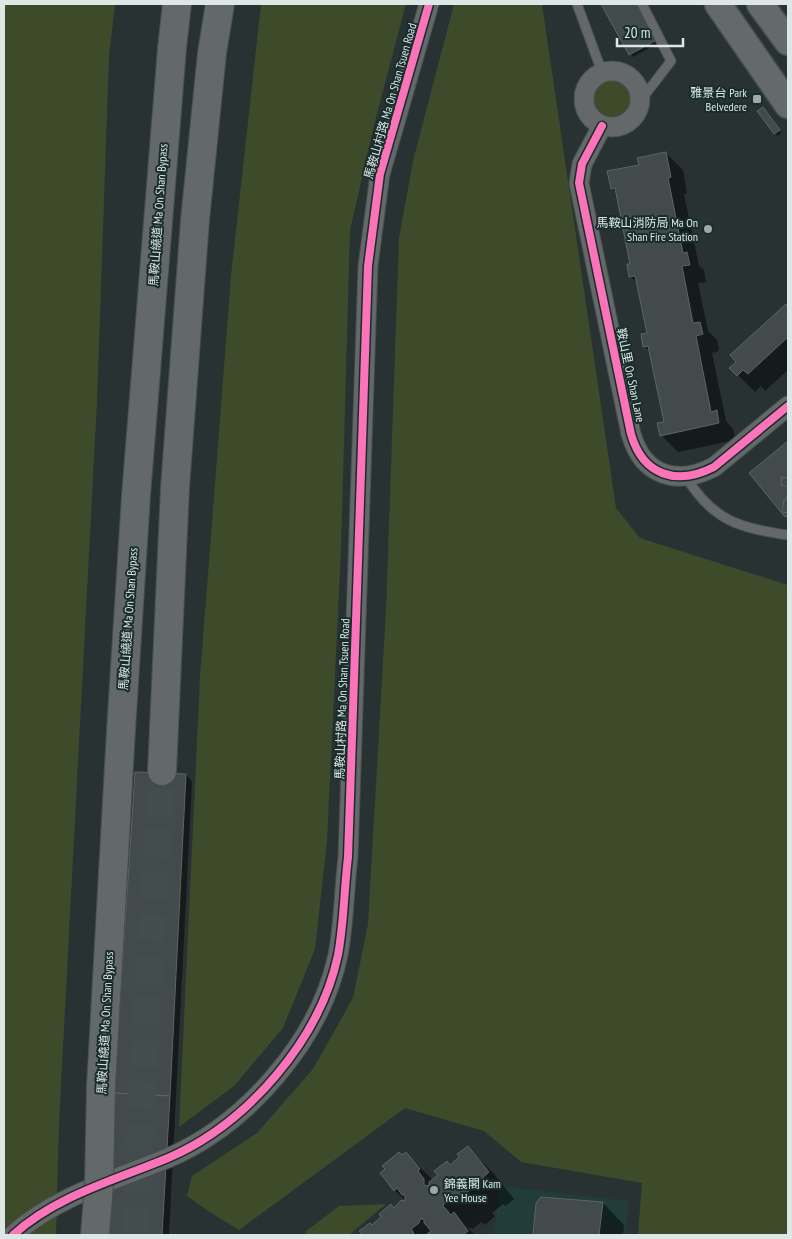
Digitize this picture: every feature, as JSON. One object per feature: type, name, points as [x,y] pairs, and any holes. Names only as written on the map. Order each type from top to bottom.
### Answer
[{"type":"main road","name":"馬鞍山繞道 Ma On Shan Bypass","points":[[96,1235],[101,1086],[136,496],[177,4]]},
{"type":"main road","points":[[162,771],[175,488],[195,220],[212,52],[220,4]]},
{"type":"main road","points":[[718,4],[788,105]]},
{"type":"main road","points":[[760,4],[788,42]]},
{"type":"street","name":"馬鞍山村路 Ma On Shan Tsuen Road","points":[[13,1235],[22,1227],[68,1199],[183,1151],[203,1139],[245,1107],[262,1091],[294,1052],[316,1016],[332,977],[338,956],[342,928],[348,857],[368,266],[380,174],[429,4]]},
{"type":"street","points":[[602,72],[621,72],[629,76],[636,83],[639,91],[641,100],[635,117],[620,127],[602,126],[593,121],[587,114],[584,104],[584,94],[587,85],[602,72]]},
{"type":"street","name":"鞍山里 On Shan Lane","points":[[602,126],[582,164],[579,183],[632,434],[635,446],[641,457],[661,473],[673,477],[700,474],[714,467],[788,406]]},
{"type":"lane","points":[[578,4],[602,72]]},
{"type":"lane","points":[[641,100],[671,61],[642,4]]},
{"type":"lane","points":[[686,477],[704,503],[730,522],[759,531],[788,536]]},
{"type":"shaded area","points":[[499,1186],[629,1201],[625,1235],[494,1235]]},
{"type":"green space","points":[[4,4],[115,4],[109,57],[97,401],[59,1123],[56,1235],[4,1235]]},
{"type":"green space","points":[[261,4],[406,4],[375,121],[350,230],[341,550],[327,841],[315,949],[283,1028],[234,1086],[179,1127],[200,677],[231,276]]},
{"type":"green space","points":[[454,4],[542,4],[616,508],[640,538],[788,585],[788,1235],[638,1235],[642,1183],[521,1162],[484,1131],[405,1108],[239,1230],[187,1196],[192,1176],[257,1133],[313,1069],[353,998],[368,924],[386,609],[399,238],[413,161]]},
{"type":"green space","points":[[616,78],[623,81],[629,87],[632,98],[631,106],[623,115],[616,118],[608,118],[601,115],[593,106],[592,94],[595,87],[604,79]]},
{"type":"green space","points":[[386,1204],[349,1235],[307,1235],[305,1232],[339,1206]]},
{"type":"building","points":[[601,4],[647,4],[664,36],[629,55]]},
{"type":"building","points":[[763,107],[780,130],[774,134],[757,111]]},
{"type":"building","points":[[666,152],[671,177],[668,178],[683,253],[687,252],[690,265],[682,266],[693,323],[700,322],[703,334],[696,336],[711,412],[717,410],[719,423],[660,436],[657,423],[664,422],[648,346],[643,347],[641,334],[647,333],[635,276],[629,277],[627,264],[630,264],[615,188],[611,189],[607,171],[639,165],[637,158]]},
{"type":"building","points":[[786,304],[788,307],[788,337],[748,374],[743,370],[737,376],[729,368],[736,362],[730,355]]},
{"type":"building","points":[[788,441],[788,517],[784,516],[749,473]]},
{"type":"building","points":[[782,477],[788,478],[788,487],[781,485]]},
{"type":"building","points":[[788,495],[788,513],[782,512]]},
{"type":"building","points":[[135,772],[186,774],[170,1096],[114,1093]]},
{"type":"building","points":[[114,1093],[170,1096],[162,1235],[105,1235]]},
{"type":"building","name":"錦義閣 Kam Yee House","points":[[468,1146],[489,1172],[479,1181],[477,1179],[467,1186],[470,1190],[458,1200],[455,1196],[444,1203],[443,1207],[451,1215],[454,1212],[468,1231],[465,1235],[428,1235],[431,1231],[424,1223],[424,1219],[420,1219],[419,1223],[411,1229],[414,1233],[411,1235],[362,1235],[359,1231],[370,1223],[372,1225],[381,1217],[379,1214],[391,1204],[394,1208],[401,1200],[405,1201],[405,1195],[402,1195],[397,1188],[394,1191],[380,1173],[385,1169],[382,1166],[399,1152],[402,1155],[406,1152],[420,1169],[418,1171],[424,1179],[424,1185],[429,1186],[429,1182],[438,1175],[434,1171],[447,1161],[450,1165],[459,1157],[457,1154]]},
{"type":"building","points":[[541,1197],[603,1202],[599,1235],[533,1235],[536,1203]]},
{"type":"tunnel","points":[[135,1235],[162,771]]},
{"type":"cycle path","points":[[13,1235],[30,1221],[67,1199],[168,1158],[197,1143],[225,1124],[252,1101],[276,1076],[297,1048],[315,1018],[329,987],[340,943],[348,857],[368,266],[380,174],[429,4]]},
{"type":"cycle path","points":[[602,126],[582,164],[579,183],[631,434],[636,448],[644,460],[653,468],[663,473],[675,476],[700,473],[714,467],[788,406]]},
{"type":"place","name":"雅景台 Park Belvedere","points":[[757,99]]},
{"type":"place","name":"馬鞍山消防局 Ma On Shan Fire Station","points":[[708,229]]},
{"type":"place","name":"錦義閣 Kam Yee House","points":[[434,1190]]}]
